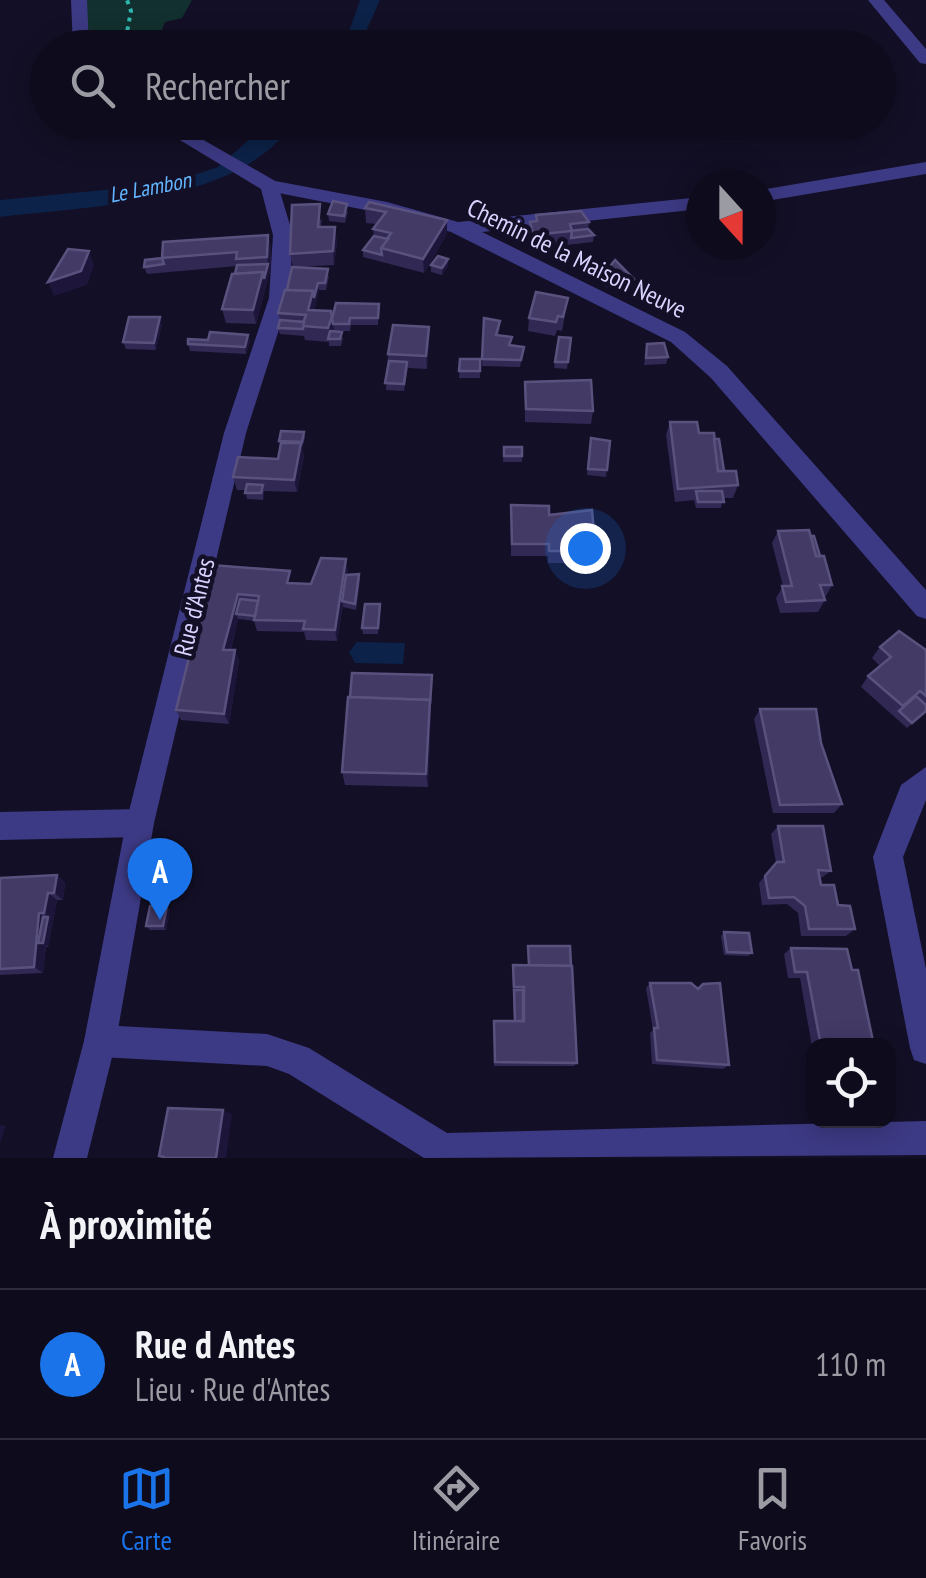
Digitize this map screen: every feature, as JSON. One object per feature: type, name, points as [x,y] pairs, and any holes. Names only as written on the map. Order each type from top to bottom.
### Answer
[{"type":"street","points":[[80,0],[81,30]]},
{"type":"street","points":[[876,0],[926,59]]},
{"type":"street","points":[[192,140],[270,186]]},
{"type":"street","points":[[776,194],[876,180],[926,168]]},
{"type":"street","name":"Chemin de la Maison Neuve","points":[[270,186],[388,208],[458,228],[678,337],[719,372],[926,608]]},
{"type":"street","name":"Rue d'Antes","points":[[70,1158],[100,1041],[140,822],[235,433],[279,298],[283,235],[270,186]]},
{"type":"street","points":[[458,228],[686,204]]},
{"type":"street","points":[[926,780],[912,794],[888,857],[926,1048]]},
{"type":"street","points":[[0,826],[140,822]]},
{"type":"street","points":[[100,1041],[268,1050],[297,1060],[443,1154],[926,1138]]},
{"type":"path","points":[[127,0],[132,12],[128,30]]},
{"type":"green space","points":[[79,0],[192,0],[182,18],[165,22],[162,30],[80,30]]},
{"type":"water","points":[[360,0],[380,0],[367,30],[349,30]]},
{"type":"water","name":"Le Lambon","points":[[249,140],[278,140],[237,170],[200,185],[118,204],[0,217],[0,200],[124,188],[218,167]]},
{"type":"water","points":[[357,642],[405,643],[403,664],[355,663],[349,652]]},
{"type":"building","points":[[333,201],[347,204],[344,216],[328,214]]},
{"type":"building","points":[[369,202],[447,220],[423,259],[381,248],[391,233],[373,229],[386,212],[365,208]]},
{"type":"building","points":[[320,204],[318,227],[335,227],[333,251],[290,254],[292,205]]},
{"type":"building","points":[[581,211],[589,222],[570,224],[572,231],[533,235],[530,222],[537,221],[536,215]]},
{"type":"building","points":[[588,229],[594,235],[571,238],[569,231]]},
{"type":"building","points":[[268,235],[267,257],[236,259],[237,252],[162,258],[163,242]]},
{"type":"building","points":[[374,236],[388,239],[381,248],[382,255],[363,250]]},
{"type":"building","points":[[68,249],[89,251],[81,271],[48,282]]},
{"type":"building","points":[[438,256],[448,259],[442,268],[431,265]]},
{"type":"building","points":[[162,258],[164,264],[144,267],[145,260]]},
{"type":"building","points":[[615,260],[634,279],[626,288],[601,277]]},
{"type":"building","points":[[268,264],[264,279],[263,272],[235,274],[237,265]]},
{"type":"building","points":[[292,267],[328,269],[325,283],[318,283],[314,298],[313,291],[287,290]]},
{"type":"building","points":[[263,272],[253,310],[222,309],[232,274]]},
{"type":"building","points":[[285,290],[313,291],[308,310],[331,311],[328,328],[302,326],[306,315],[278,313]]},
{"type":"building","points":[[536,292],[568,298],[563,317],[558,316],[556,322],[529,318]]},
{"type":"building","points":[[336,303],[379,304],[378,318],[350,318],[349,324],[333,324]]},
{"type":"building","points":[[129,317],[160,317],[154,343],[123,342]]},
{"type":"building","points":[[484,318],[500,321],[496,335],[512,337],[509,345],[524,347],[521,360],[482,359]]},
{"type":"building","points":[[280,320],[304,322],[303,329],[278,328]]},
{"type":"building","points":[[393,325],[429,327],[426,356],[388,354]]},
{"type":"building","points":[[330,331],[342,332],[340,339],[328,339]]},
{"type":"building","points":[[210,332],[248,335],[245,347],[188,344],[188,339],[208,340]]},
{"type":"building","points":[[559,337],[571,338],[568,362],[555,362]]},
{"type":"building","points":[[664,343],[668,357],[646,358],[647,344]]},
{"type":"building","points":[[460,359],[480,359],[480,371],[459,371]]},
{"type":"building","points":[[389,361],[407,362],[404,384],[385,383]]},
{"type":"building","points":[[591,380],[593,411],[526,409],[525,382]]},
{"type":"building","points":[[670,422],[697,422],[699,433],[714,433],[718,471],[736,471],[738,485],[678,489]]},
{"type":"building","points":[[281,431],[304,432],[302,442],[279,441]]},
{"type":"building","points":[[591,438],[610,441],[607,470],[588,469]]},
{"type":"building","points":[[714,439],[719,439],[724,471],[718,471]]},
{"type":"building","points":[[281,443],[301,443],[294,480],[233,477],[238,457],[278,459]]},
{"type":"building","points":[[504,447],[522,447],[522,456],[504,456]]},
{"type":"building","points":[[247,484],[263,485],[261,493],[245,493]]},
{"type":"building","points":[[696,491],[722,491],[724,502],[698,502]]},
{"type":"building","points":[[511,505],[549,506],[549,515],[592,510],[594,533],[604,533],[605,551],[549,551],[549,544],[512,544]]},
{"type":"building","points":[[809,530],[816,556],[824,556],[832,585],[820,585],[825,600],[786,602],[782,586],[792,586],[778,531]]},
{"type":"building","points":[[814,536],[820,556],[816,556]]},
{"type":"building","points":[[321,558],[346,559],[335,630],[303,629],[305,621],[254,620],[259,596],[238,594],[223,650],[235,650],[224,714],[176,710],[212,565],[290,571],[287,583],[311,584]]},
{"type":"building","points":[[359,574],[355,604],[342,601],[346,575]]},
{"type":"building","points":[[240,599],[258,601],[255,616],[236,614]]},
{"type":"building","points":[[365,604],[380,604],[378,628],[362,628]]},
{"type":"building","points":[[899,631],[926,650],[926,696],[920,691],[903,706],[868,676],[891,657],[880,647]]},
{"type":"building","points":[[352,673],[432,675],[430,704],[430,700],[350,697]]},
{"type":"building","points":[[916,696],[926,705],[926,711],[912,723],[899,711]]},
{"type":"building","points":[[348,697],[430,700],[426,774],[342,772]]},
{"type":"building","points":[[760,709],[816,709],[821,743],[842,804],[780,805]]},
{"type":"building","points":[[778,826],[823,826],[831,871],[818,870],[821,885],[834,885],[838,905],[850,906],[855,929],[809,929],[805,906],[794,897],[769,898],[765,876],[777,862],[784,862]]},
{"type":"building","points":[[57,875],[54,893],[48,893],[44,913],[39,913],[34,967],[0,969],[0,878]]},
{"type":"building","points":[[150,906],[167,906],[163,926],[146,926]]},
{"type":"building","points":[[43,917],[48,917],[43,943],[38,943]]},
{"type":"building","points":[[724,932],[749,933],[752,953],[727,952]]},
{"type":"building","points":[[528,946],[570,946],[571,966],[529,965]]},
{"type":"building","points":[[791,948],[847,949],[852,970],[858,970],[872,1038],[819,1038],[807,972],[795,972]]},
{"type":"building","points":[[513,965],[572,966],[577,1063],[495,1062],[494,1021],[524,1021],[524,987],[514,987]]},
{"type":"building","points":[[650,983],[691,983],[698,989],[703,984],[720,983],[729,1065],[657,1060],[654,1028],[658,1028]]},
{"type":"building","points":[[514,990],[523,990],[523,1021],[515,1021]]},
{"type":"building","points":[[168,1108],[223,1110],[216,1158],[159,1156]]},
{"type":"place","name":"Rue d Antes","points":[[160,920]]}]
